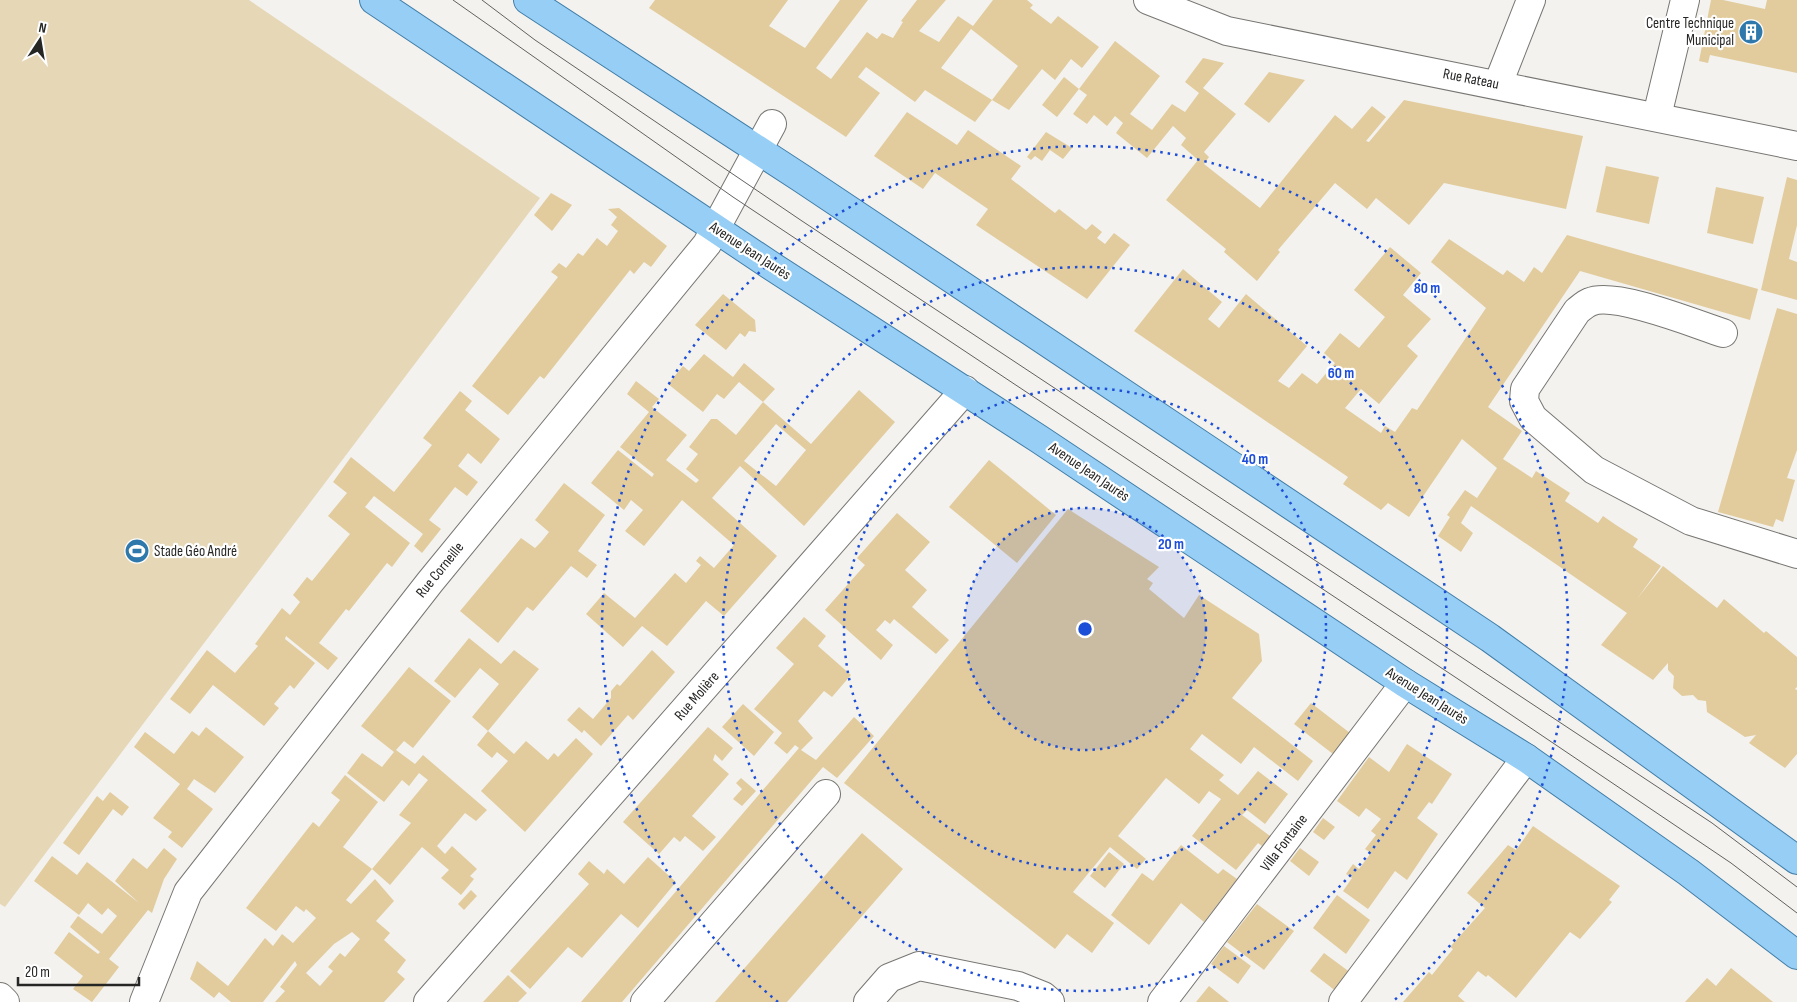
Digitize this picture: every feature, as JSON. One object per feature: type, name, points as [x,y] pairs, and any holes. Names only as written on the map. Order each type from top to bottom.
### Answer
[{"type":"main road","name":"Avenue Jean Jaurès","points":[[374,0],[717,230],[965,390],[1405,683],[1526,758],[1688,872],[1797,955]]},
{"type":"main road","points":[[528,0],[757,150],[1490,638],[1797,860]]},
{"type":"street","name":"Rue Rateau","points":[[1148,0],[1227,31],[1657,116],[1797,146]]},
{"type":"street","points":[[1498,84],[1532,0]]},
{"type":"street","points":[[1657,116],[1684,0]]},
{"type":"street","name":"Rue Corneille","points":[[144,1002],[188,892],[430,582],[707,244],[717,230],[772,124]]},
{"type":"street","points":[[1723,333],[1631,304],[1607,299],[1590,302],[1577,310],[1525,389],[1524,401],[1533,418],[1594,470],[1691,521],[1797,554]]},
{"type":"street","name":"Rue Molière","points":[[428,1002],[965,390]]},
{"type":"street","name":"Villa Fontaine","points":[[1162,1002],[1405,683]]},
{"type":"street","points":[[1343,1002],[1526,758]]},
{"type":"street","points":[[645,1002],[826,794]]},
{"type":"street","points":[[868,1002],[888,978],[918,966],[1018,986],[1043,996],[1050,1002]]},
{"type":"street","points":[[0,997],[5,1002]]},
{"type":"shaded area","name":"Stade Géo André","points":[[0,0],[249,0],[540,198],[5,907],[0,904]]},
{"type":"building","points":[[655,0],[788,0],[769,26],[805,48],[840,0],[868,0],[816,68],[831,79],[867,32],[877,39],[882,33],[893,38],[903,22],[901,21],[917,0],[946,0],[919,31],[939,42],[958,16],[973,26],[993,0],[1027,0],[1033,5],[1030,8],[1051,24],[1058,16],[1099,47],[1082,68],[1071,59],[1055,80],[1042,69],[1009,110],[992,100],[975,122],[925,90],[915,102],[866,67],[858,77],[880,93],[846,137],[649,8]],"holes":[[[971,29],[1018,66],[992,100],[941,68]]]},
{"type":"building","name":"Centre Technique Municipal","points":[[1711,0],[1723,0],[1765,9],[1767,0],[1797,0],[1797,73],[1710,55],[1708,63],[1699,61]]},
{"type":"building","points":[[1115,41],[1160,76],[1130,114],[1152,130],[1172,104],[1185,112],[1199,93],[1185,82],[1203,58],[1224,63],[1203,88],[1236,114],[1204,152],[1209,157],[1204,164],[1260,208],[1335,115],[1352,129],[1372,106],[1386,117],[1366,141],[1369,142],[1404,100],[1583,136],[1566,209],[1444,183],[1409,225],[1376,198],[1367,209],[1335,183],[1278,250],[1280,252],[1257,281],[1224,252],[1226,249],[1166,200],[1198,160],[1181,145],[1186,138],[1173,126],[1147,158],[1116,133],[1123,123],[1115,116],[1107,126],[1094,115],[1087,124],[1073,114],[1087,95],[1079,89]]},
{"type":"building","points":[[1269,72],[1305,80],[1269,123],[1244,104]]},
{"type":"building","points":[[1064,77],[1079,89],[1057,117],[1042,105]]},
{"type":"building","points":[[907,112],[957,145],[968,130],[1021,166],[1011,179],[1055,213],[1059,209],[1086,230],[1092,224],[1102,232],[1097,238],[1105,244],[1114,233],[1130,245],[1087,299],[976,225],[988,209],[935,173],[923,189],[874,156]]},
{"type":"building","points":[[1046,132],[1072,148],[1063,159],[1050,150],[1042,161],[1035,156],[1031,160],[1027,157]]},
{"type":"building","points":[[1606,166],[1659,177],[1649,224],[1596,212]]},
{"type":"building","points":[[1787,177],[1797,180],[1797,225],[1789,259],[1797,262],[1797,300],[1761,290]]},
{"type":"building","points":[[1716,187],[1764,197],[1753,244],[1707,233]]},
{"type":"building","points":[[551,193],[572,205],[552,231],[534,215]]},
{"type":"building","points":[[619,208],[667,246],[651,267],[644,262],[634,274],[630,270],[544,379],[540,376],[508,415],[472,386],[558,277],[551,272],[559,263],[566,268],[578,253],[583,256],[597,238],[607,246],[618,231],[611,225],[617,217],[608,209]]},
{"type":"building","points":[[1567,235],[1758,289],[1750,320],[1580,271],[1488,407],[1522,431],[1503,459],[1532,478],[1536,471],[1570,493],[1565,501],[1598,523],[1603,516],[1638,539],[1633,547],[1661,566],[1637,599],[1663,566],[1717,608],[1724,599],[1764,633],[1766,631],[1797,657],[1797,687],[1795,689],[1797,690],[1797,754],[1785,768],[1749,743],[1756,735],[1745,737],[1707,712],[1706,701],[1698,700],[1693,695],[1682,696],[1673,688],[1674,676],[1668,670],[1668,663],[1653,680],[1601,645],[1627,613],[1471,506],[1461,523],[1473,533],[1461,552],[1438,536],[1450,517],[1447,515],[1465,490],[1477,498],[1497,468],[1462,439],[1409,517],[1388,503],[1381,510],[1343,484],[1348,477],[1134,331],[1183,269],[1222,302],[1208,319],[1219,328],[1246,294],[1307,346],[1278,381],[1289,388],[1302,373],[1317,384],[1335,363],[1324,353],[1340,333],[1359,348],[1385,317],[1354,290],[1390,247],[1421,273],[1403,295],[1431,319],[1407,346],[1418,356],[1379,404],[1361,389],[1345,408],[1381,433],[1385,426],[1395,432],[1412,408],[1417,410],[1486,308],[1431,262],[1449,239],[1503,275],[1507,270],[1524,282],[1534,267],[1542,273]]},
{"type":"building","points":[[723,294],[755,320],[756,332],[749,331],[745,337],[740,333],[726,350],[695,325]]},
{"type":"building","points":[[1777,308],[1797,314],[1797,450],[1787,478],[1795,480],[1783,522],[1776,519],[1773,527],[1718,512]]},
{"type":"building","points":[[704,354],[733,377],[744,363],[775,389],[763,402],[739,382],[724,399],[717,394],[703,412],[668,384],[683,366],[689,371]]},
{"type":"building","points":[[636,381],[659,399],[652,407],[687,435],[666,460],[696,483],[699,480],[686,469],[698,454],[689,447],[711,419],[717,419],[736,435],[763,402],[811,444],[859,390],[895,422],[804,526],[740,466],[712,498],[777,556],[724,616],[706,601],[667,646],[642,626],[623,647],[586,614],[604,593],[635,618],[675,573],[686,583],[701,565],[696,561],[700,556],[714,568],[734,545],[682,500],[644,546],[625,531],[643,510],[631,500],[624,510],[591,483],[618,450],[652,477],[654,474],[620,447],[649,412],[627,394]],"holes":[[[776,424],[806,450],[776,486],[744,461]]]},
{"type":"building","points":[[460,391],[472,401],[465,410],[500,439],[481,464],[468,453],[458,466],[478,482],[467,496],[455,487],[429,520],[441,529],[422,553],[414,546],[423,534],[374,496],[365,507],[410,543],[392,567],[387,563],[349,611],[346,609],[319,643],[338,658],[328,670],[286,636],[285,639],[315,663],[294,689],[290,685],[274,704],[279,708],[264,726],[213,685],[190,714],[170,699],[207,650],[235,673],[258,646],[255,644],[282,608],[290,615],[300,602],[293,595],[307,577],[312,581],[350,534],[328,516],[347,493],[333,482],[351,457],[394,492],[432,445],[423,438]]},
{"type":"building","points":[[989,460],[1056,515],[1017,563],[949,507]]},
{"type":"building","points":[[564,483],[605,515],[578,551],[597,565],[587,578],[571,566],[533,611],[527,607],[498,643],[460,611],[521,538],[535,548],[541,542],[549,532],[535,520]]},
{"type":"building","points":[[1068,509],[1159,567],[1147,579],[1153,583],[1149,589],[1184,618],[1199,595],[1259,634],[1262,661],[1232,698],[1313,761],[1298,781],[1254,747],[1241,764],[1202,734],[1190,749],[1224,775],[1219,780],[1238,795],[1258,771],[1288,794],[1265,824],[1247,810],[1242,815],[1270,836],[1262,846],[1258,843],[1236,870],[1192,836],[1221,799],[1209,791],[1199,804],[1166,778],[1118,836],[1146,859],[1137,869],[1110,847],[1073,892],[1114,923],[1092,953],[1067,934],[1055,949],[844,783]]},
{"type":"building","points":[[897,513],[930,542],[905,570],[927,590],[912,607],[949,640],[936,654],[894,619],[890,624],[885,620],[876,630],[893,645],[881,660],[825,610],[865,565],[857,558]]},
{"type":"building","points":[[804,617],[826,636],[818,646],[851,675],[832,697],[824,691],[798,721],[813,738],[801,750],[816,760],[854,717],[874,736],[837,778],[823,767],[622,1002],[581,1002],[799,748],[795,745],[787,754],[774,743],[782,733],[754,709],[794,664],[776,648]]},
{"type":"building","points":[[469,638],[501,664],[514,650],[539,669],[488,731],[472,717],[499,684],[480,668],[455,698],[434,681]]},
{"type":"building","points":[[652,650],[675,672],[633,720],[628,715],[601,746],[584,730],[582,733],[567,720],[579,707],[593,719],[611,698],[611,691],[617,684],[620,686]]},
{"type":"building","points":[[409,667],[451,701],[413,748],[404,741],[396,750],[415,764],[423,755],[487,810],[476,821],[465,813],[437,846],[445,854],[452,846],[477,869],[470,876],[474,879],[461,895],[441,878],[449,870],[422,847],[390,885],[372,869],[411,823],[399,815],[428,780],[419,773],[409,786],[402,780],[384,802],[347,773],[362,753],[382,767],[394,752],[361,726]]},
{"type":"building","points":[[1311,703],[1350,733],[1333,754],[1294,724]]},
{"type":"building","points":[[743,704],[774,732],[754,756],[722,727]]},
{"type":"building","points":[[206,727],[244,757],[215,793],[194,779],[187,789],[213,809],[182,848],[168,837],[172,832],[153,818],[180,784],[134,747],[145,732],[174,754],[192,731],[199,736]]},
{"type":"building","points":[[708,727],[733,748],[722,761],[715,754],[713,760],[729,774],[692,816],[716,837],[703,851],[685,836],[680,842],[674,837],[659,854],[623,822]]},
{"type":"building","points":[[488,731],[514,754],[526,741],[548,760],[554,753],[558,757],[576,738],[593,754],[525,832],[481,791],[508,761],[497,752],[492,758],[477,745]]},
{"type":"building","points":[[1407,744],[1452,774],[1432,804],[1429,802],[1417,818],[1438,834],[1407,880],[1395,871],[1368,909],[1343,891],[1352,878],[1346,874],[1353,864],[1359,869],[1371,853],[1365,849],[1376,835],[1371,831],[1381,819],[1366,808],[1359,817],[1337,801],[1369,757],[1389,772]]},
{"type":"building","points":[[345,775],[378,802],[343,847],[372,869],[346,900],[351,904],[375,879],[394,901],[376,921],[390,933],[384,940],[406,960],[397,972],[405,979],[384,1002],[275,1002],[285,991],[280,987],[297,965],[295,961],[263,1002],[231,1002],[219,992],[214,998],[190,979],[197,961],[228,986],[265,938],[273,946],[282,934],[293,943],[316,918],[306,909],[304,912],[296,906],[276,931],[246,908],[313,822],[319,827],[340,800],[331,793]],"holes":[[[352,932],[360,939],[345,957],[340,953],[328,967],[333,971],[320,986],[306,973],[334,944]]]},
{"type":"building","points":[[741,778],[756,791],[742,806],[733,799],[742,789],[736,783]]},
{"type":"building","points":[[110,792],[129,807],[122,816],[113,809],[79,855],[63,843],[97,796],[103,801]]},
{"type":"building","points":[[1323,818],[1335,827],[1324,840],[1313,832]]},
{"type":"building","points":[[1533,826],[1620,886],[1609,900],[1612,902],[1580,939],[1570,932],[1516,998],[1488,975],[1486,977],[1478,971],[1458,996],[1465,1002],[1403,1002],[1429,972],[1432,975],[1453,949],[1450,947],[1485,908],[1467,893],[1508,845],[1516,850]]},
{"type":"building","points":[[862,833],[903,869],[787,1002],[715,1002]]},
{"type":"building","points":[[1181,845],[1218,874],[1223,869],[1237,879],[1204,922],[1181,903],[1149,945],[1111,915],[1142,873],[1153,881]]},
{"type":"building","points":[[164,848],[177,859],[164,879],[152,913],[148,910],[109,959],[119,967],[92,1002],[73,989],[83,976],[54,953],[69,932],[98,954],[100,952],[70,927],[78,916],[102,934],[117,916],[108,908],[102,915],[88,903],[79,915],[34,881],[52,856],[77,875],[87,862],[139,903],[115,881],[133,858],[147,869]]},
{"type":"building","points":[[1300,848],[1319,862],[1309,876],[1290,861]]},
{"type":"building","points":[[1109,852],[1124,864],[1105,888],[1090,876]]},
{"type":"building","points":[[648,857],[676,882],[638,928],[621,914],[582,958],[568,947],[530,989],[510,971],[589,884],[578,874],[589,861],[604,874],[607,869],[624,884]]},
{"type":"building","points":[[471,890],[477,896],[464,910],[458,904]]},
{"type":"building","points":[[1337,895],[1370,920],[1346,954],[1313,928]]},
{"type":"building","points":[[1257,904],[1294,931],[1264,970],[1227,942]]},
{"type":"building","points":[[1224,946],[1251,966],[1238,984],[1211,964]]},
{"type":"building","points":[[1324,953],[1351,973],[1337,992],[1310,971]]},
{"type":"building","points":[[1731,968],[1773,1002],[1685,1002],[1707,978],[1716,986]]},
{"type":"building","points":[[508,975],[527,993],[518,1002],[483,1002]]},
{"type":"building","points":[[1209,986],[1229,1002],[1196,1002]]},
{"type":"tram line","points":[[453,0],[733,197],[1461,681],[1731,863],[1797,913]]},
{"type":"tram line","points":[[482,0],[535,40],[802,221],[1712,823],[1797,887]]},
{"type":"place","name":"Centre Technique Municipal","points":[[1751,32]]},
{"type":"place","name":"Stade Géo André","points":[[137,551]]}]
